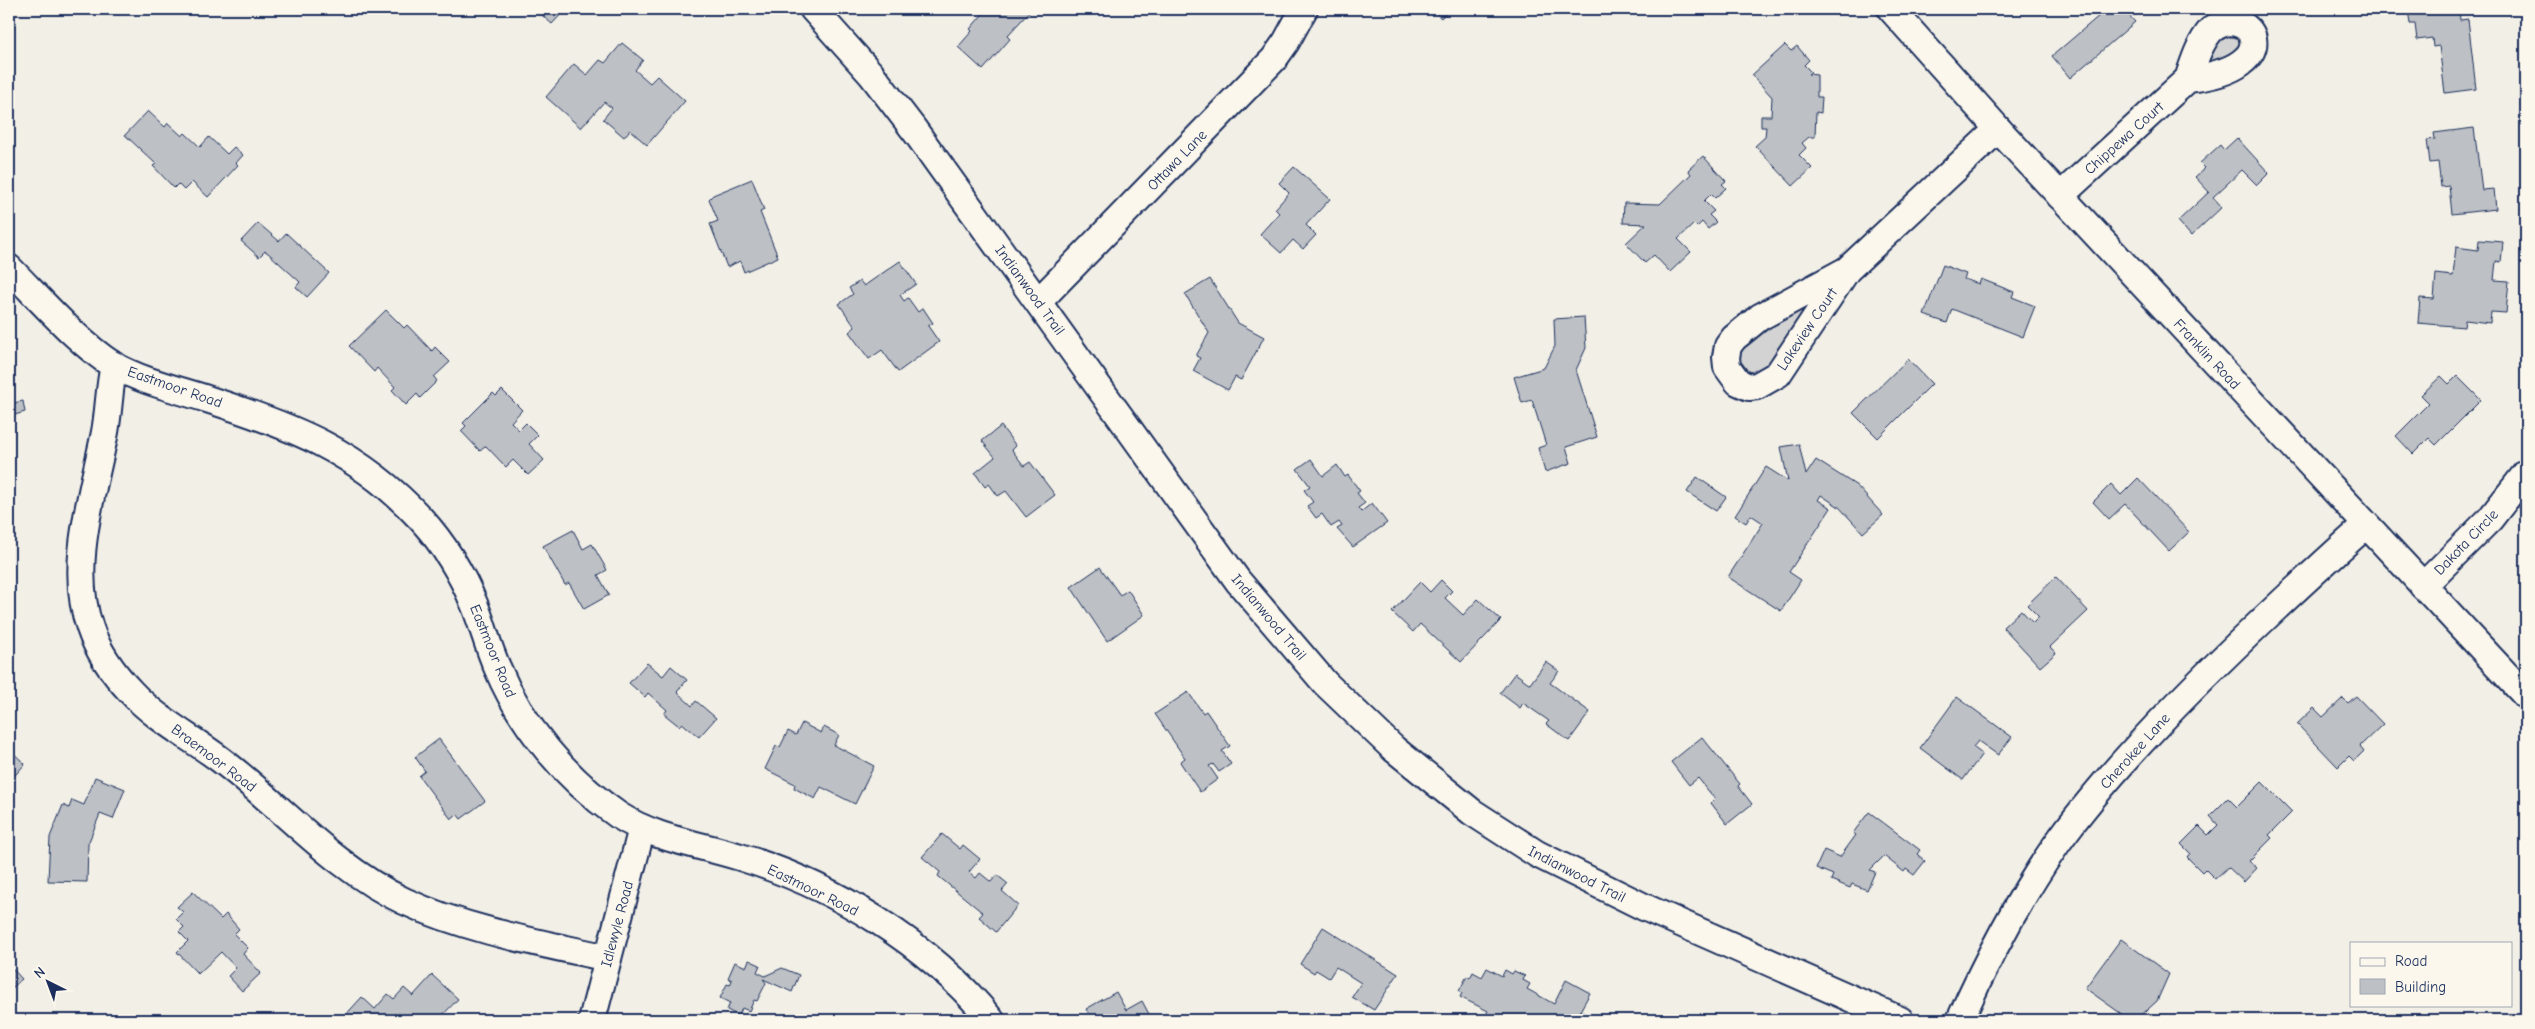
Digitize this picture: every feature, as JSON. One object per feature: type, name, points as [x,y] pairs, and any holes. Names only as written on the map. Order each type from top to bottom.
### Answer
[{"type":"street","name":"Indianwood Trail","points":[[813,9],[872,74],[1039,301],[1207,539],[1258,607],[1325,683],[1416,769],[1472,812],[1545,859],[1644,908],[1900,1020]]},
{"type":"street","name":"Ottawa Lane","points":[[1039,301],[1274,59],[1286,42],[1304,9]]},
{"type":"street","name":"Franklin Road","points":[[1891,9],[1998,129],[2526,696]]},
{"type":"street","name":"Chippewa Court","points":[[2060,196],[2188,79]]},
{"type":"street","name":"Lakeview Court","points":[[1847,270],[1760,317],[1734,338],[1728,346],[1726,357],[1727,367],[1738,382],[1749,387],[1757,386],[1778,374],[1847,270],[1998,129]]},
{"type":"street","name":"Eastmoor Road","points":[[9,268],[85,343],[114,365],[151,382],[296,430],[352,459],[384,484],[421,519],[442,545],[461,574],[506,689],[533,731],[568,772],[595,797],[619,815],[642,828],[778,870],[836,898],[896,934],[931,960],[974,999],[991,1020]]},
{"type":"street","name":"Braemoor Road","points":[[114,365],[105,432],[90,500],[82,562],[89,627],[100,650],[116,675],[147,707],[222,761],[326,850],[402,900],[448,918],[608,958]]},
{"type":"street","name":"Dakota Circle","points":[[2422,586],[2490,519],[2526,473]]},
{"type":"street","name":"Cherokee Lane","points":[[1960,1020],[1995,944],[2026,892],[2056,844],[2102,786],[2218,664],[2366,525]]},
{"type":"street","name":"Idlewyle Road","points":[[592,1020],[642,828]]},
{"type":"shaded area","points":[[2218,35],[2242,36],[2239,53],[2203,65]]},
{"type":"shaded area","points":[[1815,295],[1793,335],[1771,363],[1760,371],[1749,372],[1738,363],[1742,343]]},
{"type":"building","points":[[535,9],[566,9],[552,24]]},
{"type":"building","points":[[987,9],[1032,9],[1007,36],[1010,39],[983,70],[958,47]]},
{"type":"building","points":[[1431,9],[1450,9],[1441,18]]},
{"type":"building","points":[[2107,9],[2123,9],[2135,22],[2070,78],[2052,56]]},
{"type":"building","points":[[2408,9],[2459,9],[2460,20],[2468,19],[2476,89],[2445,93],[2439,46],[2433,47],[2432,38],[2417,40],[2415,24],[2410,24]]},
{"type":"building","points":[[622,43],[643,60],[635,70],[650,83],[657,76],[685,101],[647,145],[630,130],[624,137],[603,119],[612,108],[604,102],[581,128],[546,97],[574,64],[587,75],[600,60],[605,63]]},
{"type":"building","points":[[1785,45],[1791,51],[1797,46],[1809,60],[1804,65],[1811,72],[1808,74],[1817,75],[1817,97],[1822,97],[1821,113],[1816,112],[1815,137],[1809,137],[1802,143],[1806,148],[1799,155],[1812,168],[1793,186],[1755,146],[1765,137],[1766,127],[1761,127],[1761,116],[1771,116],[1772,97],[1752,75]]},
{"type":"building","points":[[148,111],[165,127],[168,123],[182,136],[185,133],[200,147],[209,137],[227,154],[234,147],[243,155],[236,163],[238,165],[208,197],[192,182],[184,190],[178,184],[174,188],[153,166],[156,164],[125,135]]},
{"type":"building","points":[[2474,128],[2482,190],[2494,189],[2496,209],[2452,214],[2449,186],[2441,187],[2438,162],[2430,163],[2427,140],[2435,139],[2434,133]]},
{"type":"building","points":[[2237,138],[2269,173],[2257,185],[2242,170],[2213,197],[2222,207],[2191,236],[2178,221],[2209,192],[2195,177],[2205,168],[2200,163],[2220,145],[2224,150]]},
{"type":"building","points":[[1703,156],[1726,181],[1722,184],[1726,188],[1715,198],[1711,194],[1704,201],[1714,211],[1709,215],[1716,222],[1708,229],[1702,222],[1697,227],[1694,224],[1678,239],[1691,252],[1670,272],[1654,255],[1645,263],[1626,243],[1646,224],[1623,223],[1624,203],[1660,204],[1691,174],[1688,170]]},
{"type":"building","points":[[1294,167],[1330,199],[1306,225],[1316,235],[1303,249],[1293,240],[1281,253],[1260,234],[1279,213],[1275,209],[1289,193],[1279,183]]},
{"type":"building","points":[[752,179],[764,210],[760,212],[778,257],[744,272],[740,261],[727,267],[710,224],[718,221],[709,199],[713,195]]},
{"type":"building","points":[[258,223],[279,241],[286,233],[329,273],[307,297],[296,287],[300,282],[268,253],[265,251],[259,257],[241,241]]},
{"type":"building","points":[[2479,240],[2503,242],[2501,262],[2496,261],[2494,280],[2509,281],[2506,313],[2491,312],[2490,323],[2465,320],[2464,327],[2418,323],[2420,298],[2434,299],[2436,274],[2453,276],[2456,247],[2478,250]]},
{"type":"building","points":[[900,261],[916,284],[900,295],[904,301],[908,298],[918,312],[923,308],[933,323],[928,326],[939,342],[898,372],[882,350],[869,359],[849,332],[855,327],[839,304],[853,294],[849,288],[860,281],[864,286]]},
{"type":"building","points":[[1943,265],[1966,274],[1964,279],[1979,284],[1981,279],[2014,292],[2012,297],[2035,306],[2023,337],[1952,309],[1947,323],[1924,315]]},
{"type":"building","points":[[1210,279],[1238,323],[1264,337],[1241,380],[1235,377],[1228,390],[1193,371],[1200,358],[1196,356],[1209,333],[1185,294]]},
{"type":"building","points":[[386,310],[404,328],[407,325],[432,351],[435,347],[450,362],[434,377],[437,381],[420,398],[417,394],[406,405],[392,390],[395,387],[377,368],[374,372],[349,346]]},
{"type":"building","points":[[1584,317],[1586,348],[1576,370],[1597,437],[1566,447],[1571,463],[1545,472],[1538,448],[1546,445],[1532,400],[1522,403],[1514,377],[1544,368],[1555,346],[1554,319]]},
{"type":"building","points":[[1908,359],[1932,384],[1878,438],[1853,413]]},
{"type":"building","points":[[2441,376],[2449,384],[2457,376],[2481,400],[2436,445],[2429,438],[2413,454],[2396,436],[2429,403],[2421,395]]},
{"type":"building","points":[[502,390],[522,410],[511,422],[519,430],[526,423],[538,435],[529,444],[544,460],[528,475],[513,460],[506,467],[486,446],[480,451],[461,431],[466,426],[463,423],[493,393],[496,396]]},
{"type":"building","points":[[23,401],[25,412],[11,416],[12,420],[9,421],[9,404]]},
{"type":"building","points":[[1001,426],[1016,446],[1012,450],[1024,466],[1030,462],[1055,495],[1026,517],[1006,491],[998,496],[989,484],[985,487],[975,473],[995,457],[982,441]]},
{"type":"building","points":[[1799,444],[1806,475],[1816,460],[1857,486],[1883,515],[1863,533],[1839,507],[1821,495],[1818,500],[1831,508],[1789,572],[1801,580],[1781,611],[1728,577],[1763,523],[1751,515],[1746,523],[1735,516],[1766,467],[1788,481],[1781,447]]},
{"type":"building","points":[[1311,459],[1323,476],[1337,465],[1345,477],[1348,475],[1360,491],[1357,493],[1365,503],[1358,508],[1361,512],[1372,503],[1387,523],[1353,547],[1337,529],[1342,526],[1339,522],[1331,527],[1322,514],[1316,518],[1307,506],[1313,502],[1304,490],[1310,486],[1297,469]]},
{"type":"building","points":[[1697,477],[1726,497],[1716,511],[1687,492]]},
{"type":"building","points":[[2138,478],[2189,532],[2169,551],[2125,504],[2109,519],[2093,502],[2111,484],[2121,495]]},
{"type":"building","points":[[573,530],[583,549],[592,544],[607,570],[598,575],[609,595],[584,609],[569,583],[565,585],[543,546]]},
{"type":"building","points":[[1100,567],[1120,595],[1128,590],[1144,615],[1107,641],[1071,587]]},
{"type":"building","points":[[2056,577],[2088,611],[2050,647],[2056,653],[2040,667],[2003,627],[2021,610],[2033,623],[2039,617],[2027,605]]},
{"type":"building","points":[[1441,580],[1452,591],[1445,598],[1463,615],[1478,599],[1501,620],[1461,662],[1420,624],[1413,632],[1392,612],[1420,582],[1430,592]]},
{"type":"building","points":[[1546,662],[1559,671],[1550,683],[1590,712],[1569,741],[1546,724],[1549,721],[1523,703],[1520,708],[1500,693],[1515,673],[1530,684]]},
{"type":"building","points":[[647,663],[663,676],[671,666],[687,680],[677,692],[692,706],[696,701],[716,718],[699,737],[682,723],[679,726],[664,714],[667,710],[648,693],[645,697],[629,683]]},
{"type":"building","points":[[1188,692],[1203,713],[1206,711],[1230,746],[1222,751],[1231,764],[1219,772],[1213,764],[1209,766],[1218,779],[1200,792],[1180,762],[1185,758],[1155,714]]},
{"type":"building","points":[[2356,696],[2383,724],[2360,746],[2364,751],[2354,761],[2349,756],[2338,767],[2297,724],[2314,708],[2323,717],[2343,698],[2348,703]]},
{"type":"building","points":[[1957,697],[2012,737],[1998,755],[1978,741],[1973,747],[1982,754],[1963,780],[1920,748]]},
{"type":"building","points":[[802,723],[821,733],[824,727],[839,735],[834,745],[874,766],[855,804],[821,787],[815,799],[794,788],[795,784],[765,769],[776,746],[780,747],[788,731],[796,735]]},
{"type":"building","points":[[1702,737],[1740,784],[1738,786],[1752,804],[1727,824],[1711,803],[1715,799],[1698,778],[1689,785],[1671,762]]},
{"type":"building","points":[[439,739],[485,801],[461,819],[457,814],[451,819],[419,776],[425,771],[415,757]]},
{"type":"building","points":[[9,749],[25,764],[9,782]]},
{"type":"building","points":[[95,777],[125,789],[113,819],[100,814],[88,844],[87,882],[48,881],[50,837],[63,805],[69,808],[72,800],[84,805]]},
{"type":"building","points":[[2262,782],[2292,812],[2269,835],[2272,838],[2249,861],[2257,868],[2244,882],[2228,867],[2215,879],[2205,869],[2202,872],[2187,857],[2190,853],[2181,844],[2199,826],[2208,835],[2218,825],[2210,816],[2228,798],[2237,807]]},
{"type":"building","points":[[1869,812],[1920,850],[1917,854],[1925,861],[1914,875],[1906,869],[1904,872],[1884,856],[1870,870],[1875,872],[1867,890],[1852,884],[1850,888],[1831,880],[1833,875],[1816,868],[1824,850],[1840,857],[1856,835],[1853,833]]},
{"type":"building","points":[[942,834],[960,849],[963,845],[980,859],[969,872],[976,878],[980,873],[991,882],[997,875],[1008,884],[1002,891],[1018,905],[996,932],[979,917],[983,913],[938,876],[940,872],[922,857]]},
{"type":"building","points":[[193,892],[221,919],[226,914],[239,929],[234,934],[248,948],[243,954],[261,973],[242,991],[228,976],[236,968],[221,952],[198,974],[177,952],[188,941],[179,932],[184,927],[176,919],[183,912],[177,907]]},
{"type":"building","points":[[1323,927],[1398,974],[1374,1010],[1352,997],[1361,983],[1336,967],[1329,978],[1316,970],[1314,973],[1300,964]]},
{"type":"building","points":[[2121,939],[2169,974],[2157,1001],[2136,1020],[2130,1020],[2085,988]]},
{"type":"building","points":[[749,960],[760,965],[757,972],[765,976],[782,968],[799,975],[792,992],[763,979],[766,983],[757,1001],[754,1000],[749,1011],[742,1008],[739,1016],[727,1010],[730,1003],[720,998],[727,984],[730,985],[732,980],[728,978],[735,962],[746,967]]},
{"type":"building","points":[[9,965],[22,979],[9,991]]},
{"type":"building","points":[[1487,968],[1502,976],[1505,970],[1512,974],[1514,971],[1525,976],[1523,980],[1530,984],[1527,989],[1554,1004],[1566,980],[1590,993],[1580,1011],[1590,1016],[1587,1020],[1518,1020],[1509,1016],[1507,1020],[1483,1020],[1488,1011],[1460,997],[1462,993],[1459,991],[1467,976],[1470,978],[1473,972],[1482,977]]},
{"type":"building","points":[[432,975],[458,999],[438,1020],[341,1020],[362,997],[375,1009],[388,994],[394,999],[404,988],[413,996]]},
{"type":"building","points":[[1116,992],[1126,1010],[1142,1001],[1150,1016],[1142,1020],[1087,1020],[1091,1018],[1086,1009]]}]
